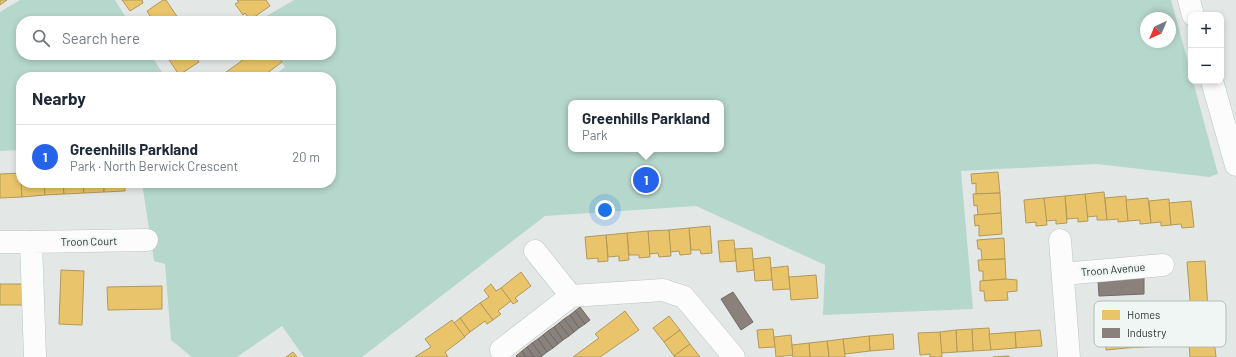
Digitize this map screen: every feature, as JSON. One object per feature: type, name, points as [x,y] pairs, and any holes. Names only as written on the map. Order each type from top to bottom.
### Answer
[{"type":"street","points":[[1189,0],[1192,12]]},
{"type":"street","points":[[1213,84],[1236,165]]},
{"type":"street","name":"Troon Court","points":[[0,242],[147,240]]},
{"type":"street","points":[[1060,240],[1069,357]]},
{"type":"street","points":[[31,242],[35,357]]},
{"type":"street","points":[[535,251],[571,296]]},
{"type":"street","name":"Troon Avenue","points":[[1063,274],[1163,265]]},
{"type":"street","points":[[501,350],[571,296],[663,290],[684,298],[734,357]]},
{"type":"green space","points":[[20,0],[115,0],[125,16],[16,16],[16,60],[154,60],[162,72],[16,72],[16,150],[0,151],[0,12]]},
{"type":"green space","points":[[294,0],[1171,0],[1174,12],[1140,12],[1140,48],[1176,48],[1176,18],[1188,62],[1188,84],[1194,84],[1218,174],[1209,177],[1097,164],[961,171],[973,309],[823,315],[825,265],[696,206],[545,216],[362,357],[304,357],[282,326],[237,357],[192,357],[171,340],[165,264],[154,261],[143,188],[336,188],[336,72],[278,72],[285,67],[280,60],[336,60],[336,16],[267,16]]},
{"type":"building: Homes","points":[[0,0],[7,0],[0,5]]},
{"type":"building: Homes","points":[[122,0],[142,0],[143,3],[130,11]]},
{"type":"building: Homes","points":[[163,0],[166,0],[177,16],[150,16],[147,11]]},
{"type":"building: Homes","points":[[237,0],[266,0],[270,6],[256,16],[247,16],[245,13],[243,15],[235,4],[239,2]]},
{"type":"building: Homes","points":[[169,60],[198,60],[199,62],[184,72],[177,72]]},
{"type":"building: Homes","points":[[243,60],[281,60],[282,62],[269,72],[226,72]]},
{"type":"building: Homes","points":[[998,172],[1000,193],[976,194],[976,183],[972,184],[971,174]]},
{"type":"building: Homes","points":[[16,173],[16,188],[22,188],[22,197],[0,198],[0,174]]},
{"type":"building: Homes","points":[[21,188],[44,188],[45,195],[22,197]]},
{"type":"building: Homes","points":[[44,188],[63,188],[64,194],[45,195]]},
{"type":"building: Homes","points":[[63,188],[84,188],[84,193],[64,194]]},
{"type":"building: Homes","points":[[84,188],[104,188],[104,192],[84,193]]},
{"type":"building: Homes","points":[[104,188],[125,188],[125,191],[104,192]]},
{"type":"building: Homes","points":[[1104,192],[1107,220],[1097,220],[1097,216],[1087,217],[1085,194]]},
{"type":"building: Homes","points":[[1000,193],[1001,213],[978,215],[977,205],[974,206],[973,194]]},
{"type":"building: Homes","points":[[1085,194],[1088,221],[1078,222],[1078,218],[1067,219],[1065,196]]},
{"type":"building: Homes","points":[[1065,196],[1067,223],[1056,224],[1056,220],[1046,221],[1044,198]]},
{"type":"building: Homes","points":[[1126,196],[1128,221],[1118,222],[1118,219],[1107,220],[1105,198]]},
{"type":"building: Homes","points":[[1044,198],[1047,225],[1036,226],[1036,222],[1026,223],[1024,200]]},
{"type":"building: Homes","points":[[1148,198],[1151,223],[1140,224],[1140,220],[1128,221],[1126,200]]},
{"type":"building: Homes","points":[[1169,199],[1171,225],[1161,226],[1161,222],[1151,223],[1149,201]]},
{"type":"building: Homes","points":[[1191,201],[1194,227],[1182,228],[1181,224],[1171,225],[1169,203]]},
{"type":"building: Homes","points":[[1001,213],[1002,234],[979,236],[979,225],[975,226],[974,215]]},
{"type":"building: Homes","points":[[710,226],[712,253],[701,254],[700,250],[691,250],[689,228]]},
{"type":"building: Homes","points":[[689,228],[691,254],[680,255],[679,251],[670,252],[669,230]]},
{"type":"building: Homes","points":[[669,230],[671,256],[659,257],[658,253],[649,254],[648,231]]},
{"type":"building: Homes","points":[[648,231],[650,257],[639,258],[639,255],[629,255],[627,233]]},
{"type":"building: Homes","points":[[627,233],[629,260],[619,261],[619,256],[608,257],[606,235]]},
{"type":"building: Homes","points":[[606,235],[608,261],[598,262],[598,258],[587,259],[585,237]]},
{"type":"building: Homes","points":[[1004,238],[1005,259],[982,260],[981,249],[978,249],[977,240]]},
{"type":"building: Homes","points":[[734,240],[736,261],[720,262],[718,241]]},
{"type":"building: Homes","points":[[752,248],[754,270],[737,272],[735,249]]},
{"type":"building: Homes","points":[[770,257],[772,280],[755,281],[753,259]]},
{"type":"building: Homes","points":[[1005,259],[1006,279],[983,281],[983,271],[979,271],[978,260]]},
{"type":"building: Homes","points":[[1205,261],[1207,301],[1190,301],[1187,262]]},
{"type":"building: Homes","points":[[788,266],[790,289],[773,290],[771,268]]},
{"type":"building: Homes","points":[[61,270],[84,271],[82,325],[59,324]]},
{"type":"building: Homes","points":[[521,272],[531,286],[515,298],[518,301],[513,304],[501,288]]},
{"type":"building: Homes","points":[[816,275],[818,298],[791,300],[789,277]]},
{"type":"building: Homes","points":[[1006,279],[1017,280],[1017,291],[1007,292],[1008,300],[985,301],[984,291],[980,291],[980,281]]},
{"type":"building: Homes","points":[[0,284],[22,284],[23,305],[0,305]]},
{"type":"building: Homes","points":[[491,284],[496,291],[501,288],[511,301],[498,311],[501,314],[493,320],[480,303],[489,297],[484,290]]},
{"type":"building: Homes","points":[[162,286],[162,309],[108,310],[107,287]]},
{"type":"building: Homes","points":[[480,303],[493,320],[487,324],[485,321],[470,332],[460,318]]},
{"type":"building: Homes","points":[[625,311],[639,330],[600,357],[573,357],[599,338],[595,334]]},
{"type":"building: Homes","points":[[669,316],[680,330],[664,342],[653,328]]},
{"type":"building: Homes","points":[[460,318],[470,332],[464,337],[454,323]]},
{"type":"building: Homes","points":[[452,320],[465,337],[445,352],[448,357],[415,357],[431,347],[425,339]]},
{"type":"building: Homes","points":[[989,328],[991,350],[973,351],[972,329]]},
{"type":"building: Homes","points":[[773,329],[775,347],[759,348],[757,330]]},
{"type":"building: Homes","points":[[972,329],[973,351],[957,352],[956,330]]},
{"type":"building: Homes","points":[[680,330],[690,344],[674,356],[664,342]]},
{"type":"building: Homes","points":[[956,330],[957,352],[941,353],[940,332]]},
{"type":"building: Homes","points":[[1040,330],[1042,346],[1016,348],[1015,332]]},
{"type":"building: Homes","points":[[940,332],[942,357],[930,357],[930,354],[920,355],[918,333]]},
{"type":"building: Homes","points":[[1015,332],[1016,348],[991,350],[989,334]]},
{"type":"building: Homes","points":[[893,334],[894,349],[870,351],[869,336]]},
{"type":"building: Homes","points":[[791,335],[793,355],[776,357],[774,337]]},
{"type":"building: Homes","points":[[869,336],[870,351],[845,354],[843,339]]},
{"type":"building: Homes","points":[[843,339],[845,357],[829,357],[827,341]]},
{"type":"building: Homes","points":[[827,341],[829,357],[810,357],[809,343]]},
{"type":"building: Homes","points":[[809,343],[810,357],[793,357],[792,345]]},
{"type":"building: Homes","points":[[690,344],[700,357],[674,356]]},
{"type":"building: Homes","points":[[1106,347],[1127,347],[1127,348],[1106,350]]},
{"type":"building: Homes","points":[[1189,347],[1215,347],[1216,357],[1190,357]]},
{"type":"building: Homes","points":[[293,352],[297,357],[286,357]]},
{"type":"building: Industry","points":[[1144,277],[1144,294],[1099,296],[1098,280]]},
{"type":"building: Industry","points":[[733,292],[753,322],[741,330],[721,299]]},
{"type":"building: Industry","points":[[580,307],[590,320],[585,324],[575,311]]},
{"type":"building: Industry","points":[[575,311],[585,324],[579,328],[570,315]]},
{"type":"building: Industry","points":[[570,315],[579,328],[574,332],[564,319]]},
{"type":"building: Industry","points":[[564,319],[574,332],[569,336],[559,323]]},
{"type":"building: Industry","points":[[559,323],[569,336],[563,340],[554,327]]},
{"type":"building: Industry","points":[[554,327],[563,340],[558,344],[548,331]]},
{"type":"building: Industry","points":[[548,331],[558,344],[553,348],[543,335]]},
{"type":"building: Industry","points":[[543,335],[553,348],[547,352],[538,339]]},
{"type":"building: Industry","points":[[538,339],[547,352],[542,356],[532,343]]},
{"type":"building: Industry","points":[[532,343],[542,356],[541,357],[534,357],[527,347]]},
{"type":"building: Industry","points":[[527,347],[534,357],[526,357],[522,351]]},
{"type":"building: Industry","points":[[522,351],[526,357],[516,356]]},
{"type":"place","name":"Greenhills Parkland","points":[[646,180]]}]
